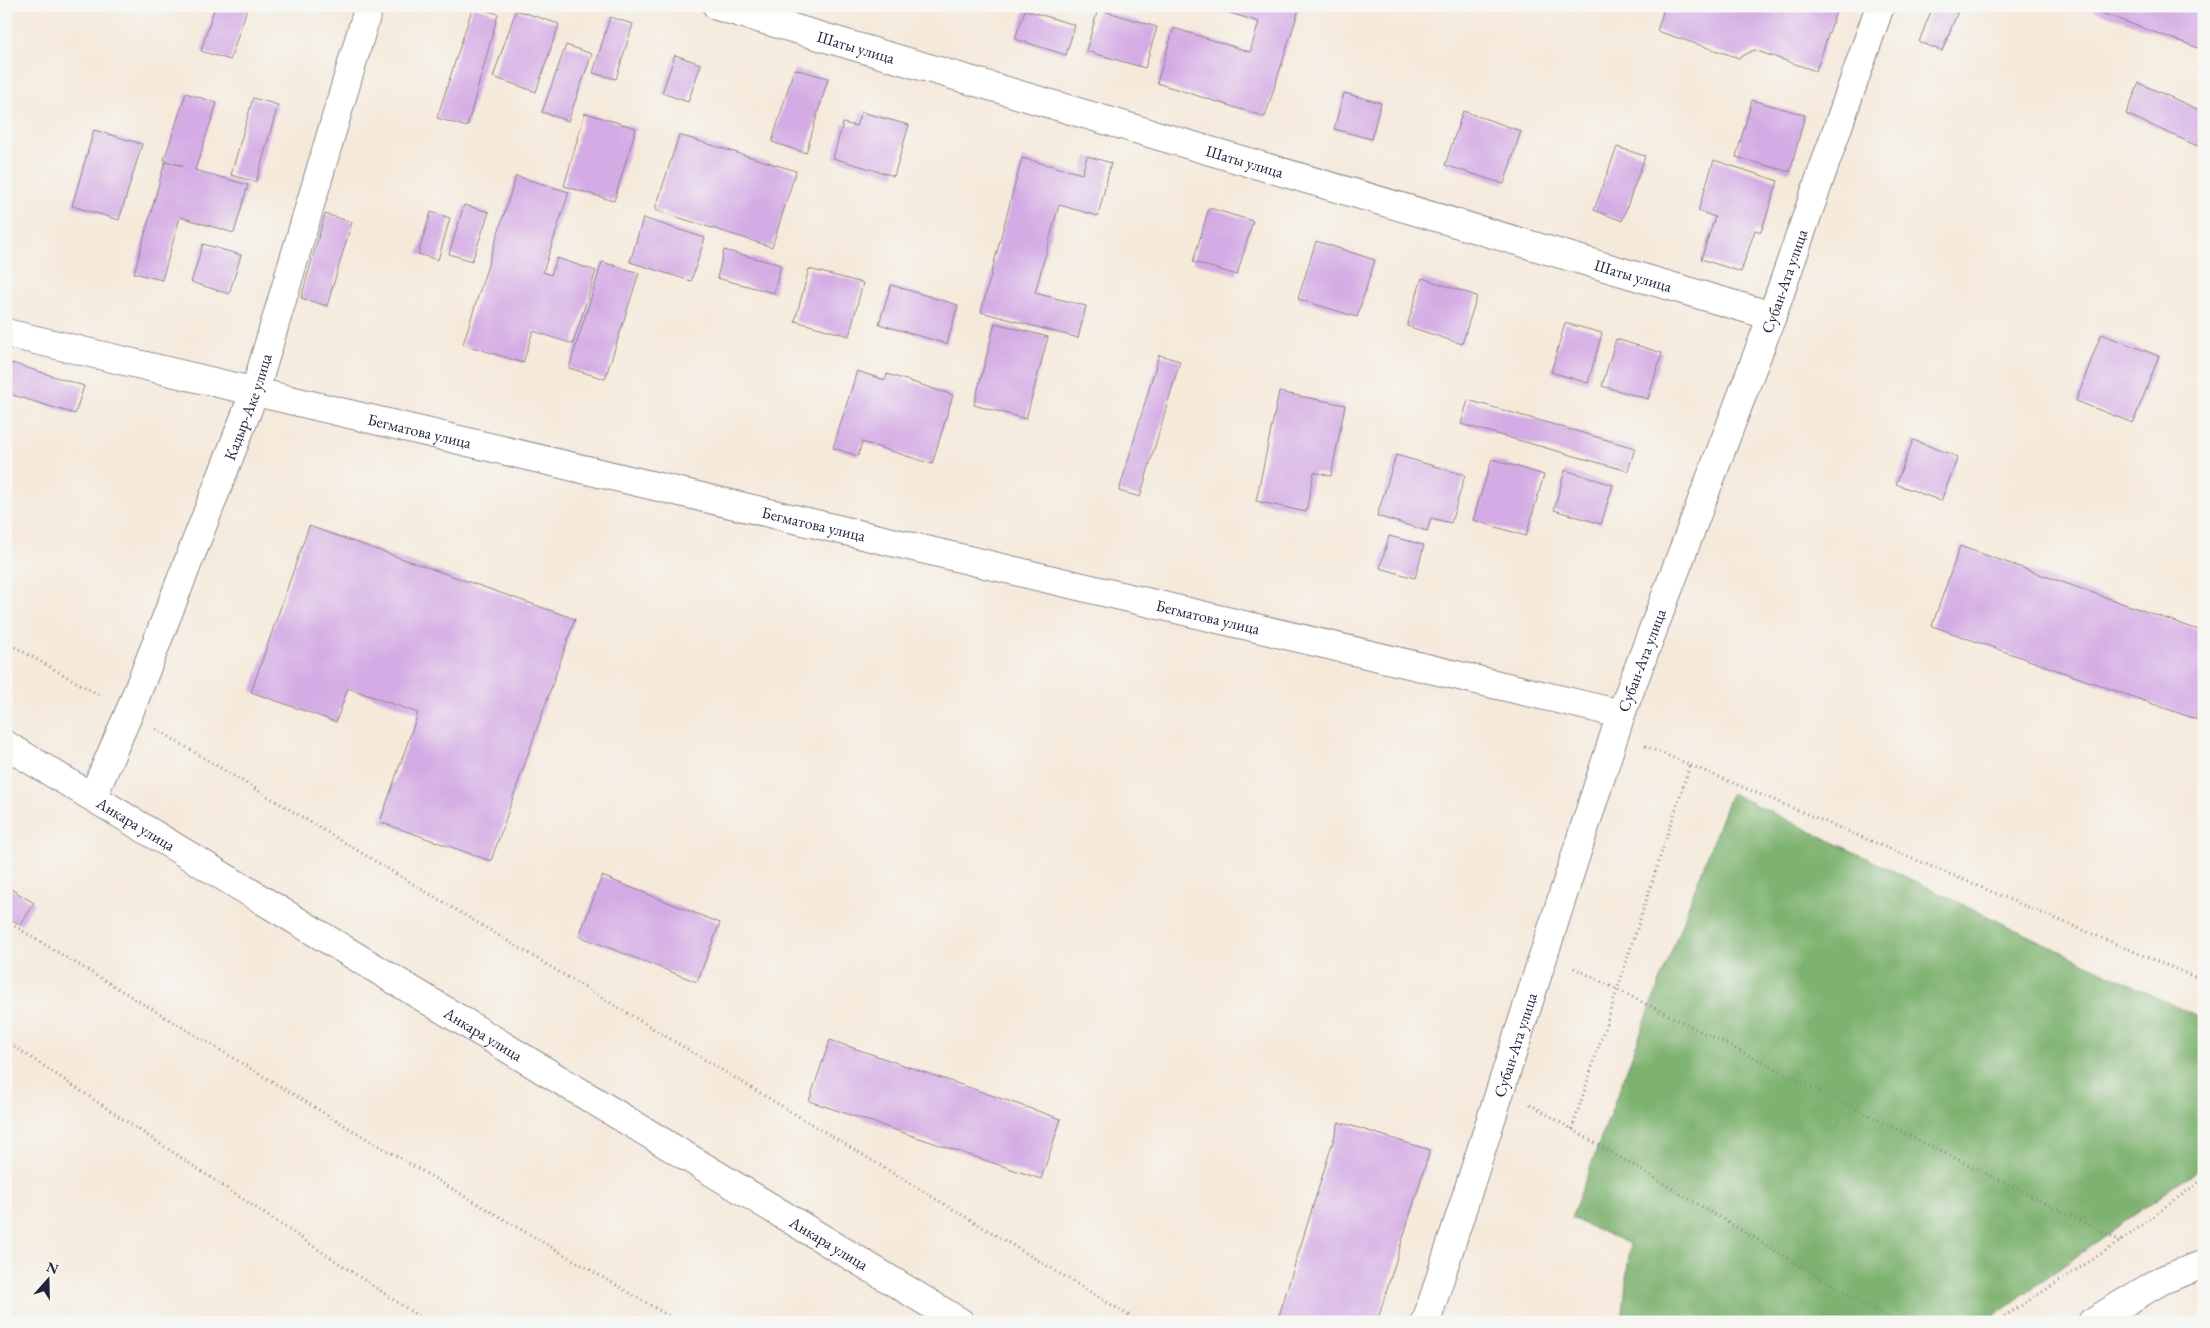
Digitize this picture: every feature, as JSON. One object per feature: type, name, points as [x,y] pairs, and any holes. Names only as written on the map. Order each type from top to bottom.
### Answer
[{"type":"street","name":"Кадыр-Аке улица","points":[[93,796],[129,713],[255,391],[369,6]]},
{"type":"street","name":"Шаты улица","points":[[717,6],[1772,316]]},
{"type":"street","name":"Субан-Ата улица","points":[[1426,1322],[1618,724],[1772,316],[1880,6]]},
{"type":"street","name":"Бегматова улица","points":[[6,333],[255,391],[1618,724]]},
{"type":"street","name":"Анкара улица","points":[[6,745],[960,1322]]},
{"type":"street","points":[[2092,1322],[2162,1280],[2204,1264]]},
{"type":"path","points":[[6,642],[129,713],[1140,1322]]},
{"type":"path","points":[[1618,724],[1690,765],[2204,981]]},
{"type":"path","points":[[1572,1129],[1690,765]]},
{"type":"path","points":[[6,921],[369,1140],[679,1322]]},
{"type":"path","points":[[1545,952],[1617,990],[2121,1242]]},
{"type":"path","points":[[6,1041],[427,1322]]},
{"type":"path","points":[[1501,1087],[1894,1322]]},
{"type":"path","points":[[1996,1322],[2121,1242],[2204,1178]]},
{"type":"green space","points":[[1731,793],[2204,1020],[2204,1165],[1985,1322],[1622,1322],[1630,1244],[1571,1218]]},
{"type":"building","points":[[215,6],[248,6],[230,60],[201,51]]},
{"type":"building","points":[[473,6],[498,14],[467,127],[437,118]]},
{"type":"building","points":[[1229,6],[1300,6],[1265,117],[1157,83],[1174,28],[1250,52],[1259,22],[1227,12]]},
{"type":"building","points":[[1665,6],[1838,6],[1816,71],[1754,50],[1739,58],[1657,31]]},
{"type":"building","points":[[1933,6],[1960,6],[1942,51],[1919,42]]},
{"type":"building","points":[[2082,6],[2204,6],[2204,50]]},
{"type":"building","points":[[1098,9],[1157,27],[1145,68],[1086,51]]},
{"type":"building","points":[[516,10],[559,24],[536,92],[493,77]]},
{"type":"building","points":[[1025,10],[1075,25],[1066,55],[1015,39]]},
{"type":"building","points":[[610,17],[633,24],[616,79],[593,73]]},
{"type":"building","points":[[566,45],[592,54],[568,121],[542,112]]},
{"type":"building","points":[[675,55],[701,64],[688,102],[662,93]]},
{"type":"building","points":[[794,69],[828,78],[806,153],[772,142]]},
{"type":"building","points":[[2139,83],[2204,112],[2204,149],[2126,114]]},
{"type":"building","points":[[186,93],[217,103],[195,170],[248,185],[234,233],[180,217],[162,280],[134,273],[165,162],[183,166],[164,160]]},
{"type":"building","points":[[1344,93],[1381,103],[1371,139],[1334,129]]},
{"type":"building","points":[[253,98],[278,105],[256,182],[231,175]]},
{"type":"building","points":[[1752,100],[1805,115],[1790,172],[1736,157]]},
{"type":"building","points":[[1463,111],[1521,131],[1504,184],[1445,165]]},
{"type":"building","points":[[861,112],[909,125],[894,176],[833,158],[843,123],[856,126]]},
{"type":"building","points":[[585,113],[636,128],[614,201],[564,186]]},
{"type":"building","points":[[94,130],[142,144],[119,220],[72,206]]},
{"type":"building","points":[[679,135],[796,171],[772,247],[655,210]]},
{"type":"building","points":[[1617,147],[1645,156],[1622,221],[1594,210]]},
{"type":"building","points":[[1087,156],[1111,163],[1098,216],[1059,205],[1035,293],[1086,306],[1078,338],[981,312],[1022,158],[1082,174]]},
{"type":"building","points":[[1714,160],[1778,181],[1761,232],[1755,230],[1741,272],[1701,259],[1715,217],[1698,211]]},
{"type":"building","points":[[516,176],[569,192],[543,272],[551,275],[557,258],[596,271],[573,344],[533,331],[523,363],[463,344]]},
{"type":"building","points":[[464,205],[489,212],[472,261],[449,254]]},
{"type":"building","points":[[1209,208],[1253,221],[1237,275],[1193,262]]},
{"type":"building","points":[[431,212],[450,218],[438,260],[418,254]]},
{"type":"building","points":[[325,214],[352,222],[327,306],[301,298]]},
{"type":"building","points":[[643,218],[705,238],[691,281],[630,262]]},
{"type":"building","points":[[1316,241],[1375,260],[1357,317],[1298,299]]},
{"type":"building","points":[[203,244],[241,255],[229,294],[191,282]]},
{"type":"building","points":[[724,250],[781,265],[774,293],[717,278]]},
{"type":"building","points":[[602,262],[639,273],[605,379],[569,368]]},
{"type":"building","points":[[809,269],[863,283],[849,336],[795,321]]},
{"type":"building","points":[[1422,278],[1477,296],[1462,344],[1407,326]]},
{"type":"building","points":[[891,285],[958,305],[947,344],[879,324]]},
{"type":"building","points":[[995,323],[1048,337],[1026,419],[974,405]]},
{"type":"building","points":[[1565,323],[1602,333],[1588,383],[1551,372]]},
{"type":"building","points":[[2101,334],[2159,356],[2133,423],[2076,401]]},
{"type":"building","points":[[1616,339],[1662,353],[1648,399],[1602,386]]},
{"type":"building","points":[[1159,355],[1180,361],[1140,497],[1119,491]]},
{"type":"building","points":[[12,363],[84,386],[75,414],[6,393],[6,381]]},
{"type":"building","points":[[857,371],[885,380],[887,374],[953,395],[932,464],[862,442],[858,456],[833,448]]},
{"type":"building","points":[[1279,392],[1345,405],[1331,476],[1314,472],[1306,512],[1256,501]]},
{"type":"building","points":[[1468,400],[1635,448],[1628,471],[1461,424]]},
{"type":"building","points":[[1913,440],[1958,457],[1941,501],[1896,484]]},
{"type":"building","points":[[1396,455],[1465,475],[1451,523],[1431,518],[1427,531],[1377,516]]},
{"type":"building","points":[[1492,459],[1544,475],[1526,536],[1473,520]]},
{"type":"building","points":[[1565,470],[1613,485],[1601,524],[1554,510]]},
{"type":"building","points":[[309,526],[575,619],[491,861],[380,822],[418,713],[348,688],[336,722],[251,692]]},
{"type":"building","points":[[1389,536],[1424,545],[1415,578],[1380,568]]},
{"type":"building","points":[[1960,546],[2204,632],[2204,722],[1932,626]]},
{"type":"building","points":[[602,876],[720,923],[697,982],[579,936]]},
{"type":"building","points":[[6,886],[34,903],[21,925],[6,916]]},
{"type":"building","points":[[830,1040],[1061,1119],[1041,1179],[809,1101]]},
{"type":"building","points":[[1339,1122],[1430,1150],[1377,1322],[1277,1322]]}]
